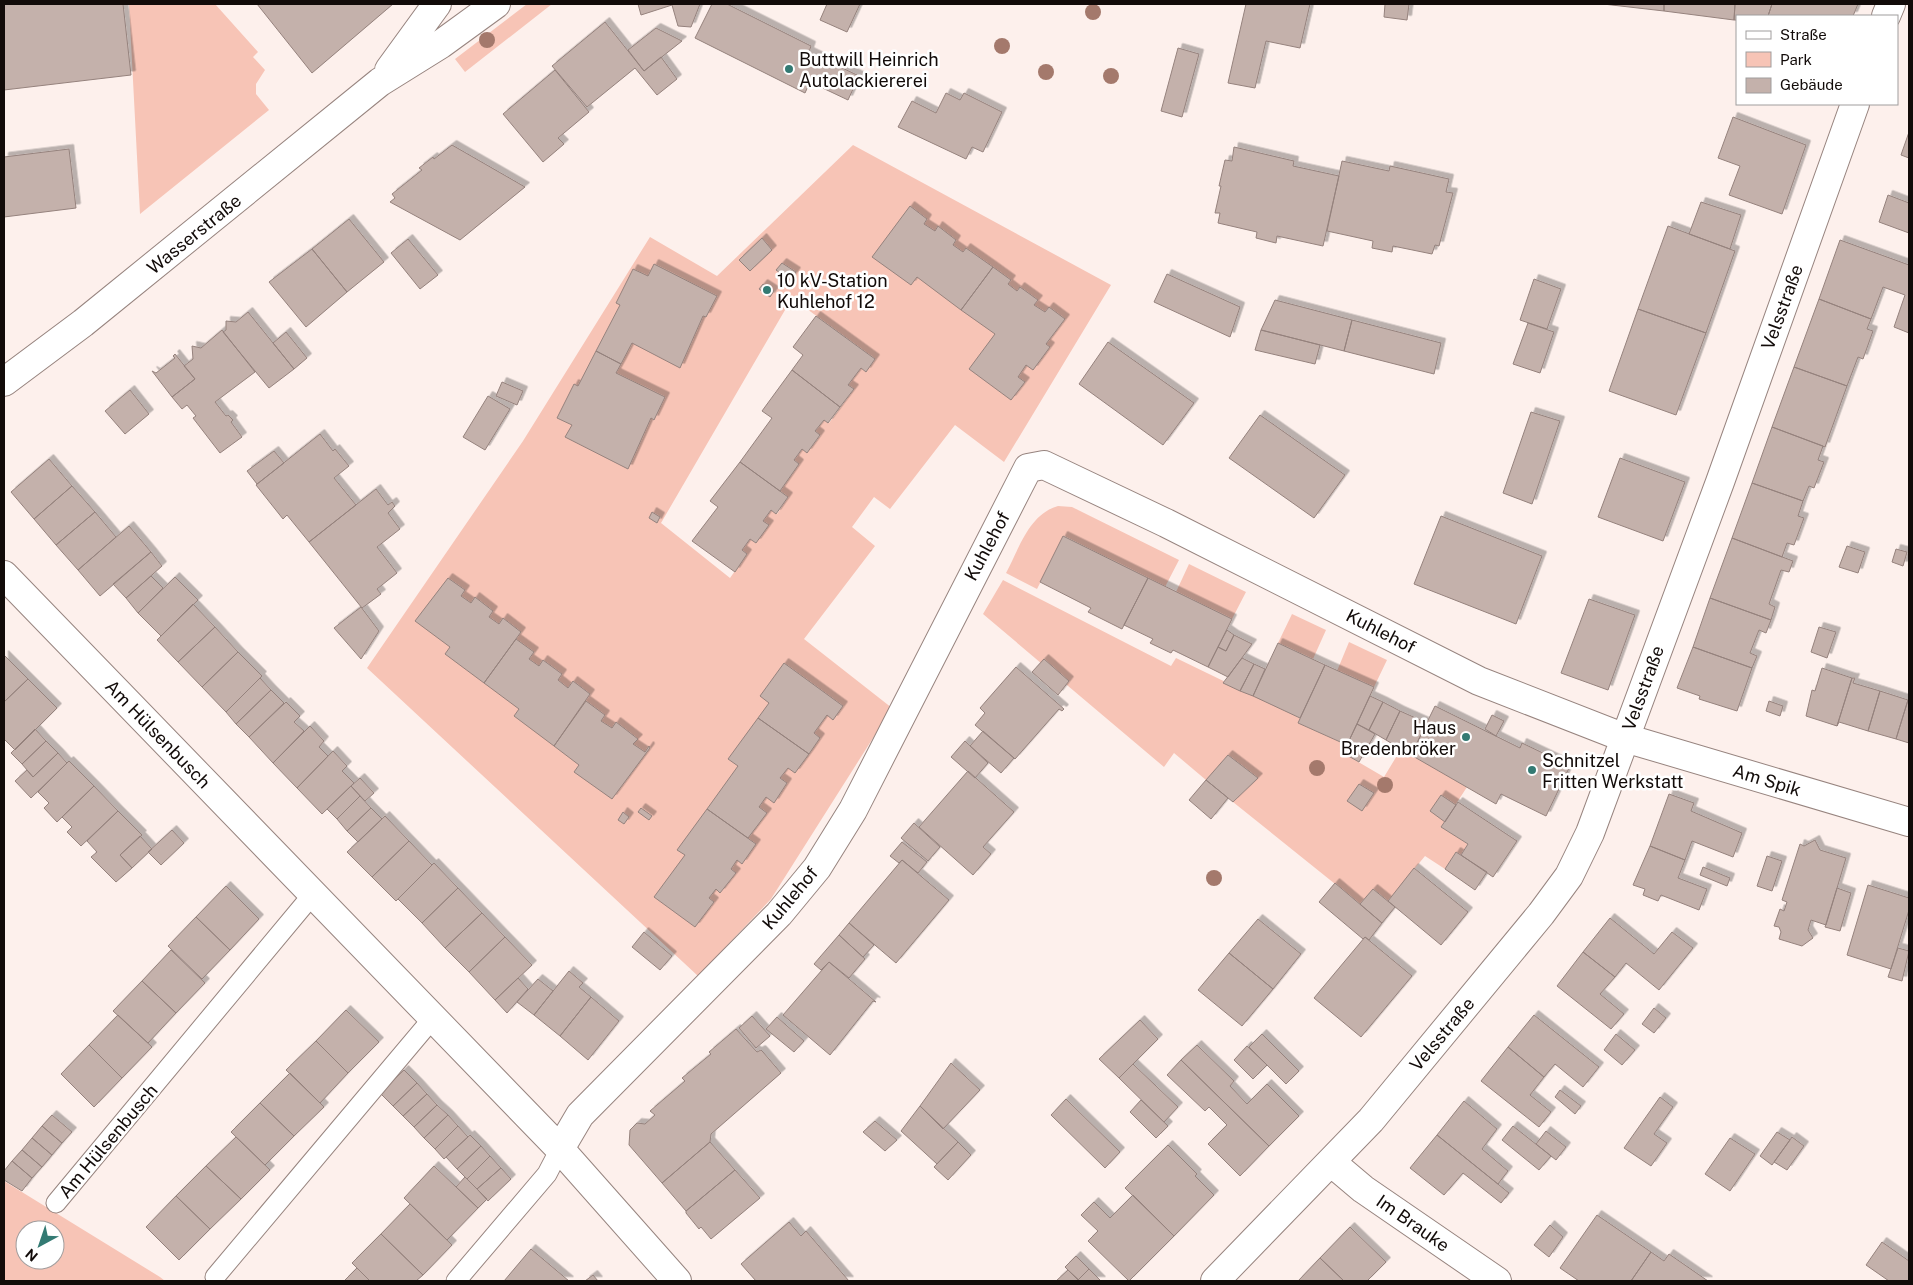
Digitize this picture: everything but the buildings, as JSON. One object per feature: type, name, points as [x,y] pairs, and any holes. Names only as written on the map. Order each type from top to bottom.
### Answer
[{"type":"street","name":"Wasserstraße","points":[[380,82],[437,4]]},
{"type":"street","name":"Wasserstraße","points":[[4,382],[83,324],[380,82],[441,44],[496,4]]},
{"type":"street","name":"Velsstraße","points":[[1215,1281],[1371,1120],[1541,914],[1569,876],[1590,833],[1720,482],[1855,105]]},
{"type":"street","name":"Kuhlehof","points":[[560,1149],[580,1115],[779,914],[817,868],[853,810],[1028,468],[1044,465],[1166,523],[1479,681],[1625,738]]},
{"type":"street","name":"Am Hülsenbusch","points":[[4,575],[560,1149],[677,1281]]},
{"type":"street","name":"Am Spik","points":[[1625,738],[1909,822]]},
{"type":"street","name":"Im Brauke","points":[[1331,1162],[1363,1189],[1497,1281]]},
{"type":"lane","name":"Am Hülsenbusch","points":[[56,1203],[313,894]]},
{"type":"lane","points":[[215,1277],[433,1018]]},
{"type":"lane","points":[[456,1281],[547,1174],[560,1149]]},
{"type":"green space","points":[[129,4],[215,4],[258,52],[253,57],[265,70],[256,84],[256,94],[269,110],[140,214]]},
{"type":"green space","points":[[527,4],[552,4],[465,72],[455,59]]},
{"type":"green space","points":[[853,145],[1111,285],[1004,462],[955,425],[890,509],[874,497],[852,527],[875,546],[804,639],[892,708],[771,899],[698,976],[367,668],[523,441],[650,237],[717,276]],"holes":[[[792,298],[875,359],[866,371],[861,368],[848,385],[854,389],[829,423],[824,420],[815,431],[820,436],[807,452],[802,449],[794,460],[799,464],[780,491],[788,497],[777,514],[771,510],[763,521],[756,543],[750,539],[742,550],[747,554],[730,578],[661,523]]]},
{"type":"green space","points":[[1058,506],[1072,507],[1179,560],[1165,587],[1064,536],[1037,589],[1006,573],[1032,524],[1039,516]]},
{"type":"green space","points":[[1189,564],[1246,592],[1232,619],[1176,592]]},
{"type":"green space","points":[[1003,580],[1171,666],[1176,658],[1300,718],[1299,723],[1347,745],[1343,753],[1384,777],[1401,749],[1467,787],[1441,827],[1468,844],[1461,855],[1456,852],[1445,869],[1425,856],[1388,901],[1373,889],[1360,904],[1233,802],[1258,778],[1228,755],[1206,780],[1174,753],[1164,767],[983,614]]},
{"type":"green space","points":[[1292,614],[1326,630],[1313,659],[1278,643]]},
{"type":"green space","points":[[1349,642],[1387,660],[1374,687],[1337,671]]},
{"type":"green space","points":[[4,1181],[160,1277],[165,1281],[4,1281]]},
{"type":"place","name":"Buttwill Heinrich Autolackiererei","points":[[789,69]]},
{"type":"place","name":"10 kV-Station Kuhlehof 12","points":[[767,290]]},
{"type":"place","name":"Haus Bredenbröker","points":[[1466,737]]},
{"type":"place","name":"Schnitzel Fritten Werkstatt","points":[[1532,770]]}]
